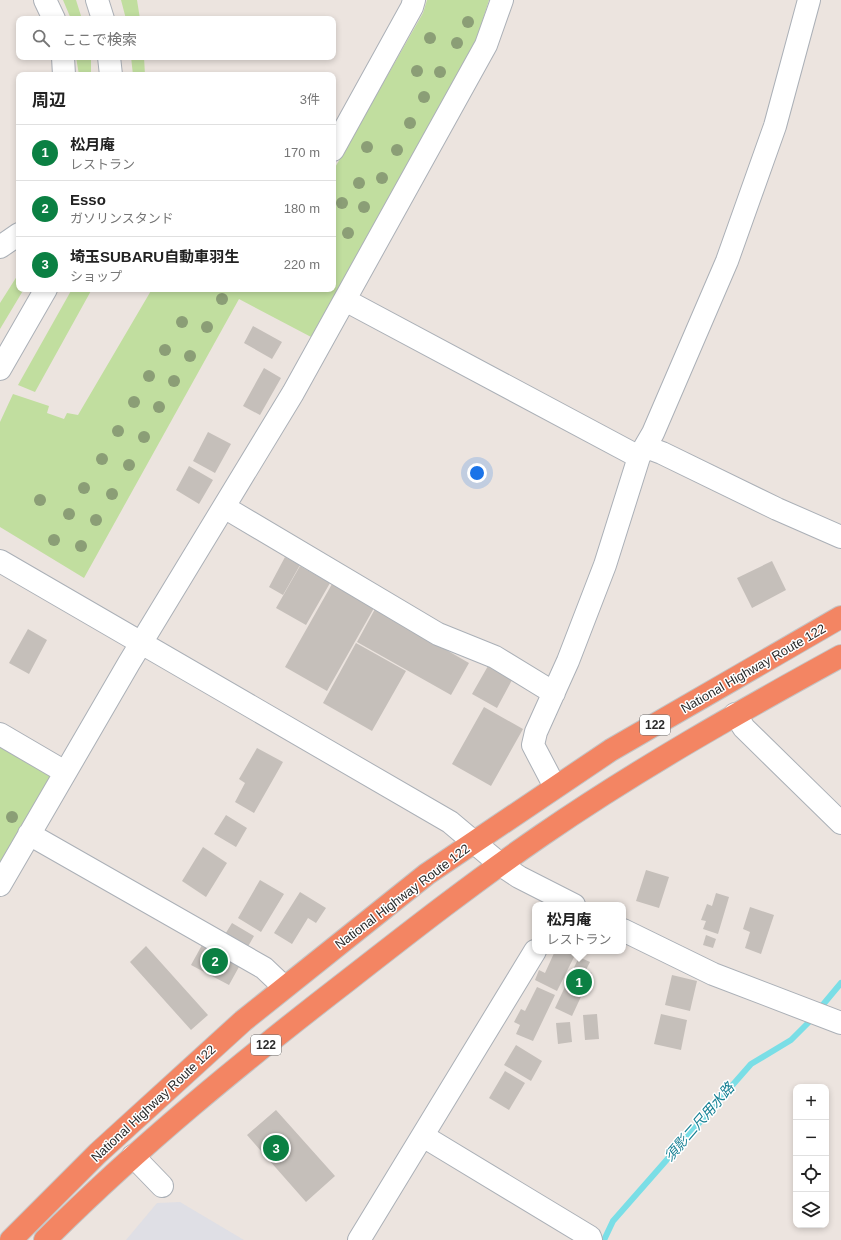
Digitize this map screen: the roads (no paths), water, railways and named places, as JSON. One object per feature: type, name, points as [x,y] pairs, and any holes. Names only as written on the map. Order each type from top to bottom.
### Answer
[{"type":"highway","name":"National Highway Route 122","points":[[11,1240],[98,1153],[242,1021],[410,886],[611,750],[841,617]]},
{"type":"highway","name":"National Highway Route 122","points":[[45,1240],[87,1198],[189,1106],[315,1006],[547,831],[734,714],[841,656]]},
{"type":"street","points":[[45,0],[53,16]]},
{"type":"street","points":[[98,0],[102,16]]},
{"type":"street","points":[[336,145],[412,7],[414,0]]},
{"type":"street","points":[[0,886],[65,772],[293,393],[486,45],[502,0]]},
{"type":"street","points":[[555,787],[533,745],[536,732],[554,693],[605,565],[643,452],[727,261],[775,126],[809,0]]},
{"type":"street","points":[[63,60],[64,72]]},
{"type":"street","points":[[109,60],[111,72]]},
{"type":"street","points":[[0,246],[16,236]]},
{"type":"street","points":[[0,370],[44,292]]},
{"type":"street","points":[[345,300],[643,452],[662,452],[777,510],[841,536]]},
{"type":"street","points":[[224,508],[438,634],[495,657],[554,693]]},
{"type":"street","points":[[0,561],[450,822],[501,865],[519,878],[564,902]]},
{"type":"street","points":[[734,714],[744,728],[841,822]]},
{"type":"street","points":[[0,734],[65,772]]},
{"type":"street","points":[[29,834],[264,968],[284,987]]},
{"type":"street","points":[[626,931],[713,974],[841,1023]]},
{"type":"street","points":[[359,1240],[533,954]]},
{"type":"street","points":[[423,1136],[590,1237],[591,1240]]},
{"type":"street","points":[[133,1156],[162,1186]]},
{"type":"waterway","name":"須影二尺用水路","points":[[821,1007],[841,983]]},
{"type":"waterway","name":"須影二尺用水路","points":[[604,1240],[613,1221],[751,1064],[791,1040],[810,1021]]},
{"type":"place","name":"Esso","points":[[215,961]]},
{"type":"place","name":"松月庵","points":[[579,982]]},
{"type":"place","name":"埼玉SUBARU自動車羽生","points":[[276,1148]]}]
